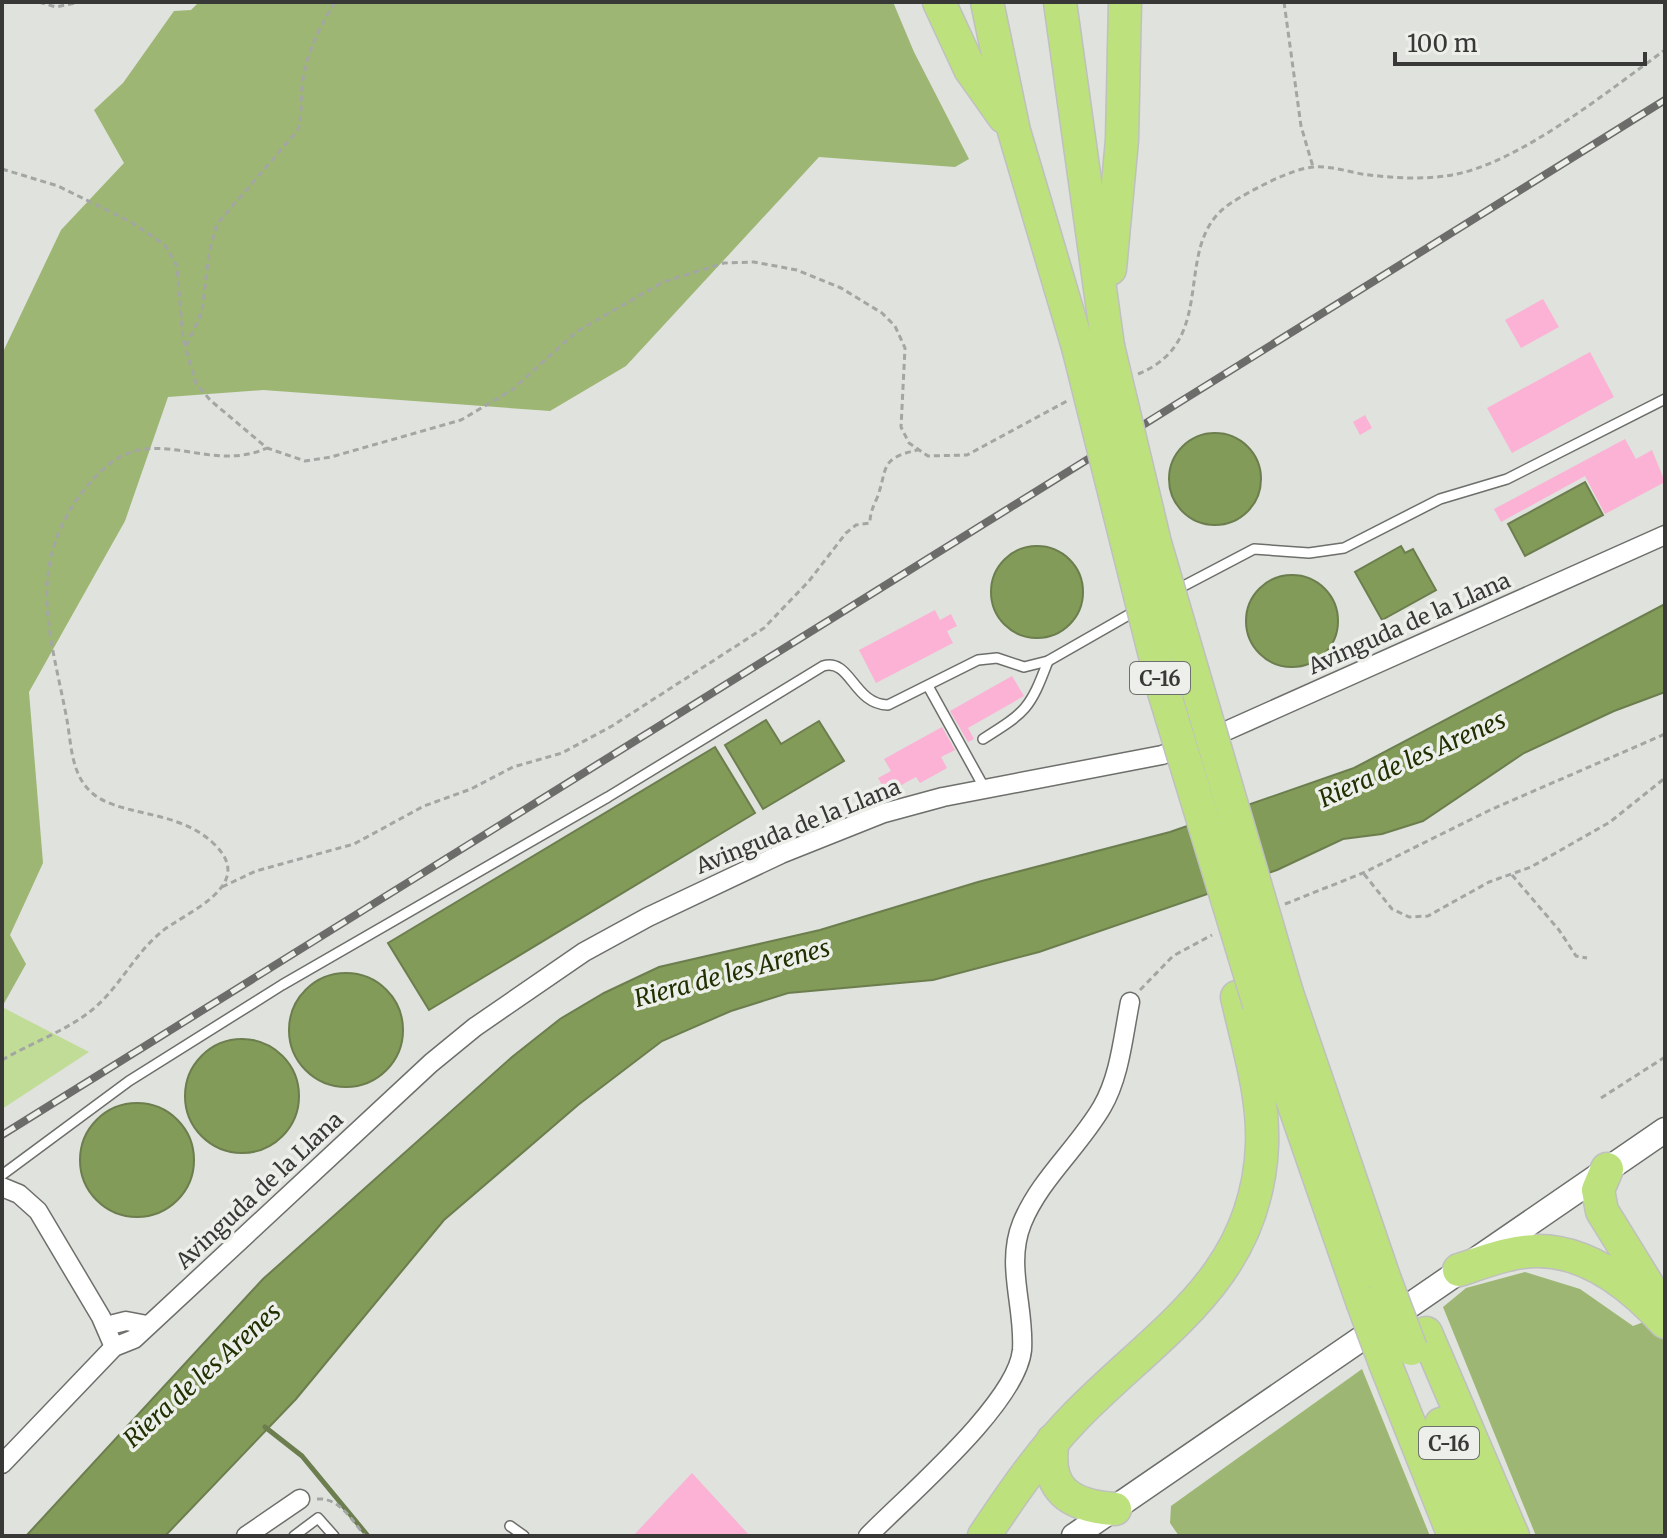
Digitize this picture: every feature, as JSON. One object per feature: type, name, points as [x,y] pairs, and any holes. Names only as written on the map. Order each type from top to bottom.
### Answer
[{"type":"highway","name":"C-16","points":[[939,2],[970,69],[1014,131]]},
{"type":"highway","name":"C-16","points":[[987,2],[1014,131],[1096,336],[1155,543],[1261,998],[1327,1115],[1382,1284]]},
{"type":"highway","name":"C-16","points":[[1060,2],[1096,336],[1126,549],[1203,824],[1261,998],[1486,1536]]},
{"type":"highway","name":"C-16","points":[[1096,336],[1115,237],[1121,154],[1125,2]]},
{"type":"highway","points":[[984,1536],[1053,1440],[1197,1302],[1223,1269],[1241,1238],[1256,1192],[1262,1121],[1252,1058],[1261,998]]},
{"type":"highway","points":[[1607,1169],[1598,1190],[1602,1211],[1665,1312]]},
{"type":"highway","points":[[1459,1270],[1522,1252],[1562,1254],[1624,1284],[1665,1322]]},
{"type":"highway","points":[[1382,1284],[1407,1348],[1513,1536]]},
{"type":"highway","name":"C-16","points":[[1407,1348],[1454,1536]]},
{"type":"highway","points":[[1053,1440],[1052,1465],[1060,1489],[1083,1506],[1115,1509]]},
{"type":"main road","points":[[1074,1536],[1665,1130]]},
{"type":"street","name":"Avinguda de la Llana","points":[[2,1464],[114,1347],[134,1339],[431,1063],[475,1027],[584,952],[701,891],[884,813],[985,789],[1162,755],[1226,731],[1665,535]]},
{"type":"street","points":[[868,1536],[944,1460],[1012,1383],[1022,1347],[1015,1275],[1021,1226],[1035,1197],[1103,1106],[1113,1083],[1130,1002]]},
{"type":"street","points":[[2,1187],[19,1194],[38,1211],[106,1326],[114,1347]]},
{"type":"street","points":[[106,1326],[126,1321],[147,1325]]},
{"type":"street","points":[[246,1536],[300,1499]]},
{"type":"lane","points":[[2,1175],[129,1081],[282,985],[608,797],[808,673],[832,663],[841,667],[864,698],[878,705],[899,702],[964,666],[987,658],[1024,667],[1048,661],[1254,549],[1309,553],[1344,548],[1440,499],[1507,479],[1665,399]]},
{"type":"lane","points":[[983,739],[1024,713],[1035,696],[1048,661]]},
{"type":"lane","points":[[928,686],[985,789]]},
{"type":"lane","points":[[294,1536],[318,1518],[334,1536]]},
{"type":"lane","points":[[510,1526],[524,1536]]},
{"type":"path","points":[[39,2],[56,7],[80,2]]},
{"type":"path","points":[[185,349],[202,312],[212,235],[222,218],[298,130],[303,114],[302,81],[311,44],[335,2]]},
{"type":"path","points":[[1284,2],[1301,126],[1313,167]]},
{"type":"path","points":[[1128,378],[1163,360],[1181,337],[1191,307],[1203,239],[1219,214],[1261,187],[1313,167],[1410,178],[1451,175],[1490,163],[1536,138],[1665,50]]},
{"type":"path","points":[[2,169],[58,186],[131,222],[165,245],[177,266],[185,349],[192,375],[202,392],[267,448],[294,458],[316,461],[461,420],[512,390],[576,332],[663,282],[724,263],[754,262],[797,270],[831,282],[882,313],[895,326],[905,348],[901,427],[909,443],[918,450],[941,457],[967,455],[1069,401]]},
{"type":"path","points":[[222,887],[225,862],[217,845],[208,838],[175,819],[104,799],[87,788],[81,778],[49,638],[48,562],[58,532],[80,495],[103,469],[120,457],[143,449],[166,449],[235,458],[267,448]]},
{"type":"path","points":[[2,1060],[93,1009],[153,940],[210,902],[222,887],[256,871],[354,844],[424,806],[471,789],[513,767],[562,753],[612,726],[764,628],[809,581],[846,533],[856,525],[870,523],[879,479],[887,465],[901,453],[918,450]]},
{"type":"path","points":[[1278,907],[1363,873],[1490,810],[1665,734]]},
{"type":"path","points":[[1363,873],[1392,909],[1419,919],[1440,911],[1489,882],[1512,875],[1610,822],[1665,778]]},
{"type":"path","points":[[1512,875],[1559,930],[1576,956],[1587,958]]},
{"type":"path","points":[[1130,1002],[1173,956],[1214,934]]},
{"type":"path","points":[[1601,1098],[1665,1057]]},
{"type":"path","points":[[300,1499],[328,1498],[340,1506],[365,1536]]},
{"type":"shaded area","points":[[199,2],[893,2],[914,52],[969,159],[955,167],[819,157],[626,366],[550,411],[263,390],[168,397],[125,521],[29,692],[43,863],[10,935],[26,964],[2,1007],[2,354],[61,230],[124,163],[94,110],[123,83],[174,11],[191,10]]},
{"type":"shaded area","points":[[2,1007],[89,1052],[2,1109]]},
{"type":"shaded area","points":[[1525,1272],[1580,1289],[1633,1326],[1665,1314],[1665,1536],[1536,1536],[1443,1307],[1466,1288]]},
{"type":"shaded area","points":[[1362,1369],[1430,1536],[1179,1536],[1170,1523],[1171,1506]]},
{"type":"water","points":[[1215,433],[1241,441],[1253,453],[1261,479],[1253,505],[1241,517],[1215,525],[1189,517],[1177,505],[1169,479],[1177,453],[1189,441]]},
{"type":"water","points":[[1585,482],[1603,515],[1525,556],[1508,524]]},
{"type":"water","points":[[1037,546],[1063,554],[1075,566],[1083,592],[1075,618],[1063,630],[1037,638],[1011,630],[999,618],[991,592],[999,566],[1011,554]]},
{"type":"water","points":[[1401,546],[1405,553],[1413,549],[1436,590],[1382,620],[1355,572]]},
{"type":"water","points":[[1292,575],[1310,579],[1325,588],[1334,603],[1338,621],[1334,639],[1325,654],[1310,663],[1292,667],[1274,663],[1259,654],[1250,639],[1246,621],[1250,603],[1259,588],[1274,579]]},
{"type":"water","name":"Riera de les Arenes","points":[[1665,604],[1665,692],[1614,711],[1524,753],[1423,821],[1382,834],[1343,839],[1277,870],[1039,952],[933,980],[788,993],[731,1011],[662,1041],[578,1105],[444,1220],[296,1399],[165,1536],[26,1536],[263,1279],[512,1057],[560,1019],[604,993],[659,967],[820,930],[978,882],[1170,832],[1354,768]]},
{"type":"water","points":[[766,720],[781,744],[819,721],[844,761],[763,809],[725,745]]},
{"type":"water","points":[[715,747],[755,813],[429,1010],[388,943]]},
{"type":"water","points":[[346,973],[368,977],[387,989],[399,1008],[403,1030],[399,1052],[387,1071],[368,1083],[346,1087],[324,1083],[305,1071],[293,1052],[289,1030],[293,1008],[305,989],[324,977]]},
{"type":"water","points":[[242,1039],[264,1043],[283,1055],[295,1074],[299,1096],[295,1118],[283,1137],[264,1149],[242,1153],[220,1149],[201,1137],[189,1118],[185,1096],[189,1074],[201,1055],[220,1043]]},
{"type":"water","points":[[137,1103],[159,1107],[178,1119],[190,1138],[194,1160],[190,1182],[178,1201],[159,1213],[137,1217],[115,1213],[96,1201],[84,1182],[80,1160],[84,1138],[96,1119],[115,1107]]},
{"type":"building","points":[[1543,299],[1559,327],[1521,348],[1505,320]]},
{"type":"building","points":[[1590,352],[1614,397],[1512,453],[1487,408]]},
{"type":"building","points":[[1365,415],[1372,428],[1360,435],[1353,422]]},
{"type":"building","points":[[1625,439],[1636,459],[1652,450],[1665,482],[1605,514],[1585,476],[1501,522],[1494,509]]},
{"type":"building","points":[[935,610],[940,620],[951,614],[957,626],[947,631],[953,643],[876,683],[859,650]]},
{"type":"building","points":[[1012,676],[1024,696],[968,728],[974,739],[968,742],[950,711]]},
{"type":"building","points":[[942,727],[955,750],[941,757],[947,768],[920,783],[916,777],[887,793],[878,778],[891,771],[884,759]]},
{"type":"building","points":[[692,1473],[750,1536],[633,1536]]},
{"type":"waterway","points":[[265,1427],[302,1456],[368,1536]]},
{"type":"railway","points":[[2,1135],[1665,100]]}]
